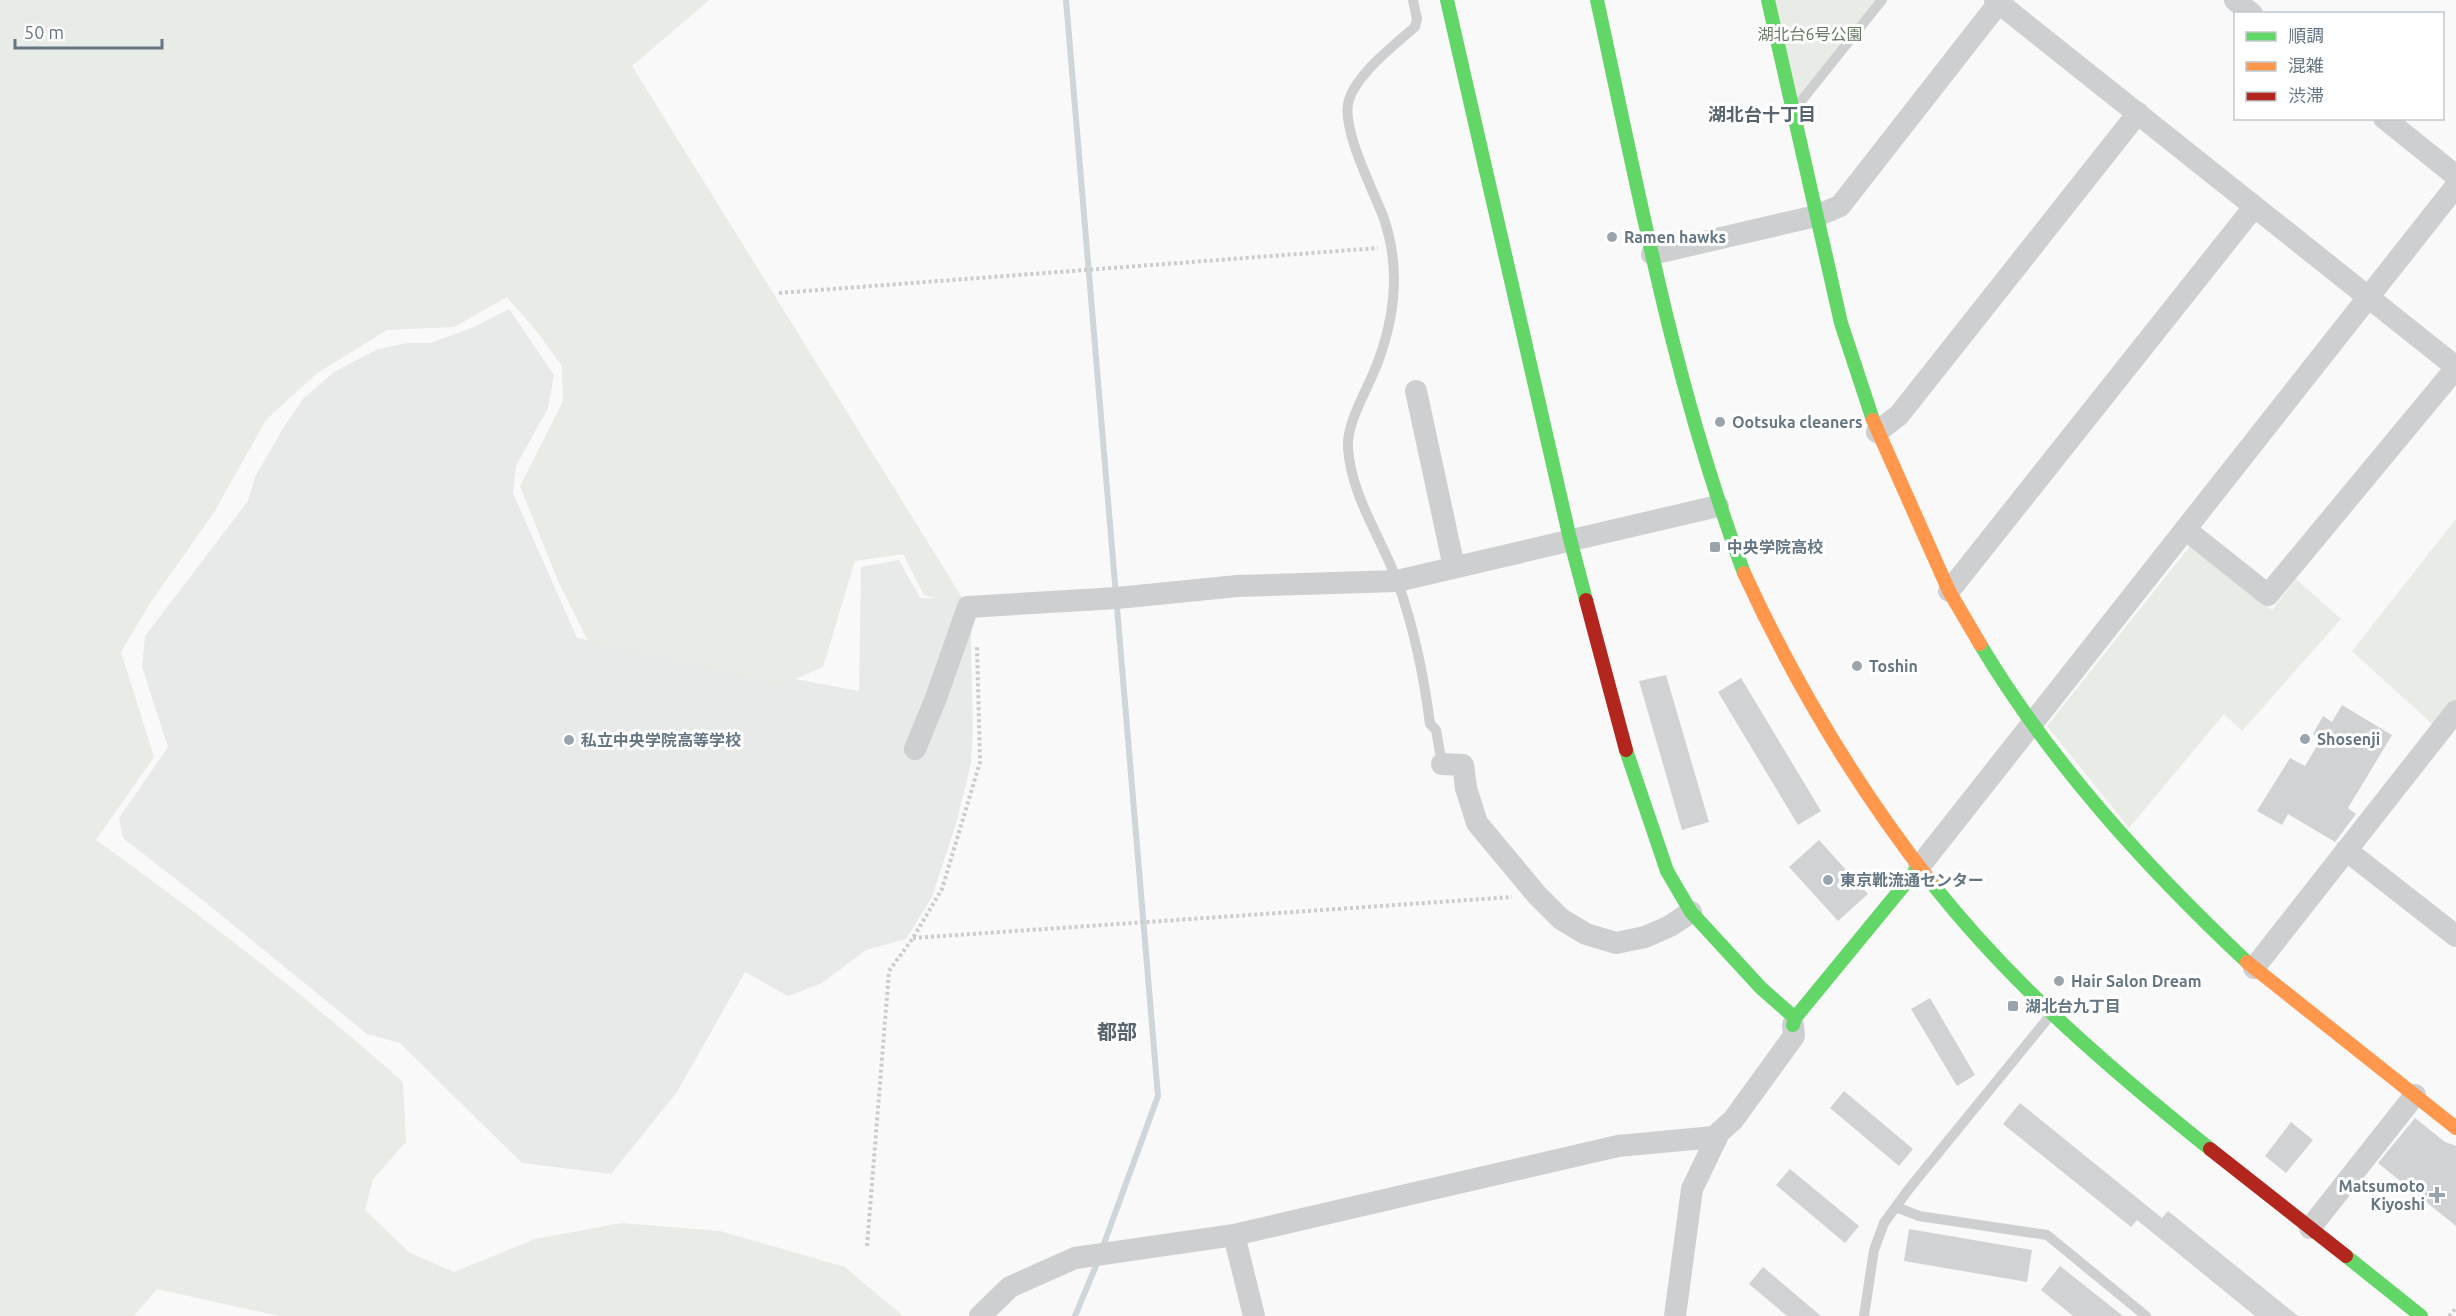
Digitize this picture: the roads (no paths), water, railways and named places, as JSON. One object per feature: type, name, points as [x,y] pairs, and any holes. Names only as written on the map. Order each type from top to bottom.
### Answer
[{"type":"street","points":[[1447,0],[1570,539],[1633,775],[1667,871],[1691,912],[1794,1022]]},
{"type":"street","points":[[1597,0],[1680,382],[1718,506],[1746,579],[1802,687],[1862,788],[1919,867],[1963,921],[2051,1014],[2157,1106],[2421,1316]]},
{"type":"street","points":[[1768,0],[1841,323],[1877,432],[1948,591],[2031,723],[2111,822],[2208,925],[2254,968],[2456,1128]]},
{"type":"street","points":[[2235,0],[2250,12]]},
{"type":"street","points":[[1652,254],[1816,216],[1840,206],[1998,1],[2456,367],[2268,595],[2185,529]]},
{"type":"street","points":[[1877,432],[1899,415],[2138,113]]},
{"type":"street","points":[[2386,120],[2456,176]]},
{"type":"street","points":[[1675,1316],[1692,1190],[1718,1135],[1733,1120],[1794,1036],[1794,1022],[2456,186]]},
{"type":"street","points":[[1948,591],[2254,207]]},
{"type":"street","points":[[1416,391],[1454,567]]},
{"type":"street","points":[[915,749],[936,698],[968,607],[1237,586],[1397,581],[1718,506]]},
{"type":"street","points":[[2254,968],[2346,849],[2448,737],[2456,711]]},
{"type":"street","points":[[1442,764],[1463,765],[1466,788],[1477,822],[1537,895],[1569,924],[1586,934],[1616,943],[1645,937],[1670,926],[1691,912]]},
{"type":"street","points":[[2346,849],[2456,936]]},
{"type":"street","points":[[2310,1228],[2415,1095]]},
{"type":"street","points":[[980,1316],[1010,1287],[1075,1258],[1234,1235],[1618,1146],[1693,1140],[1718,1135]]},
{"type":"street","points":[[1234,1235],[1254,1316]]},
{"type":"lane","points":[[1413,0],[1418,19],[1415,27],[1370,69],[1348,102],[1351,133],[1383,218],[1391,247],[1394,279],[1390,320],[1380,357],[1351,426],[1348,446],[1352,469],[1363,503],[1397,581],[1418,656],[1430,724],[1436,730],[1442,764]]},
{"type":"lane","points":[[1792,112],[1882,0]]},
{"type":"lane","points":[[1864,1316],[1874,1251],[1884,1223],[2051,1014]]},
{"type":"lane","points":[[1896,1207],[1919,1216],[2047,1235],[2146,1316]]},
{"type":"waterway","points":[[1066,0],[1158,1096],[1102,1249]]},
{"type":"waterway","points":[[1075,1316],[1098,1261]]},
{"type":"place","name":"Ramen hawks","points":[[1612,237]]},
{"type":"place","name":"Ootsuka cleaners","points":[[1720,422]]},
{"type":"place","name":"中央学院高校","points":[[1715,547]]},
{"type":"place","name":"Toshin","points":[[1857,666]]},
{"type":"place","name":"Shosenji","points":[[2305,739]]},
{"type":"place","name":"私立中央学院高等学校","points":[[569,740]]},
{"type":"place","name":"東京靴流通センター","points":[[1828,880]]},
{"type":"place","name":"Hair Salon Dream","points":[[2059,981]]},
{"type":"place","name":"湖北台九丁目","points":[[2013,1006]]},
{"type":"place","name":"Matsumoto Kiyoshi","points":[[2437,1195]]},
{"type":"district","name":"湖北台十丁目","points":[[1762,115]]},
{"type":"district","name":"都部","points":[[1117,1032]]},
{"type":"park label","name":"湖北台6号公園","points":[[1810,34]]}]
